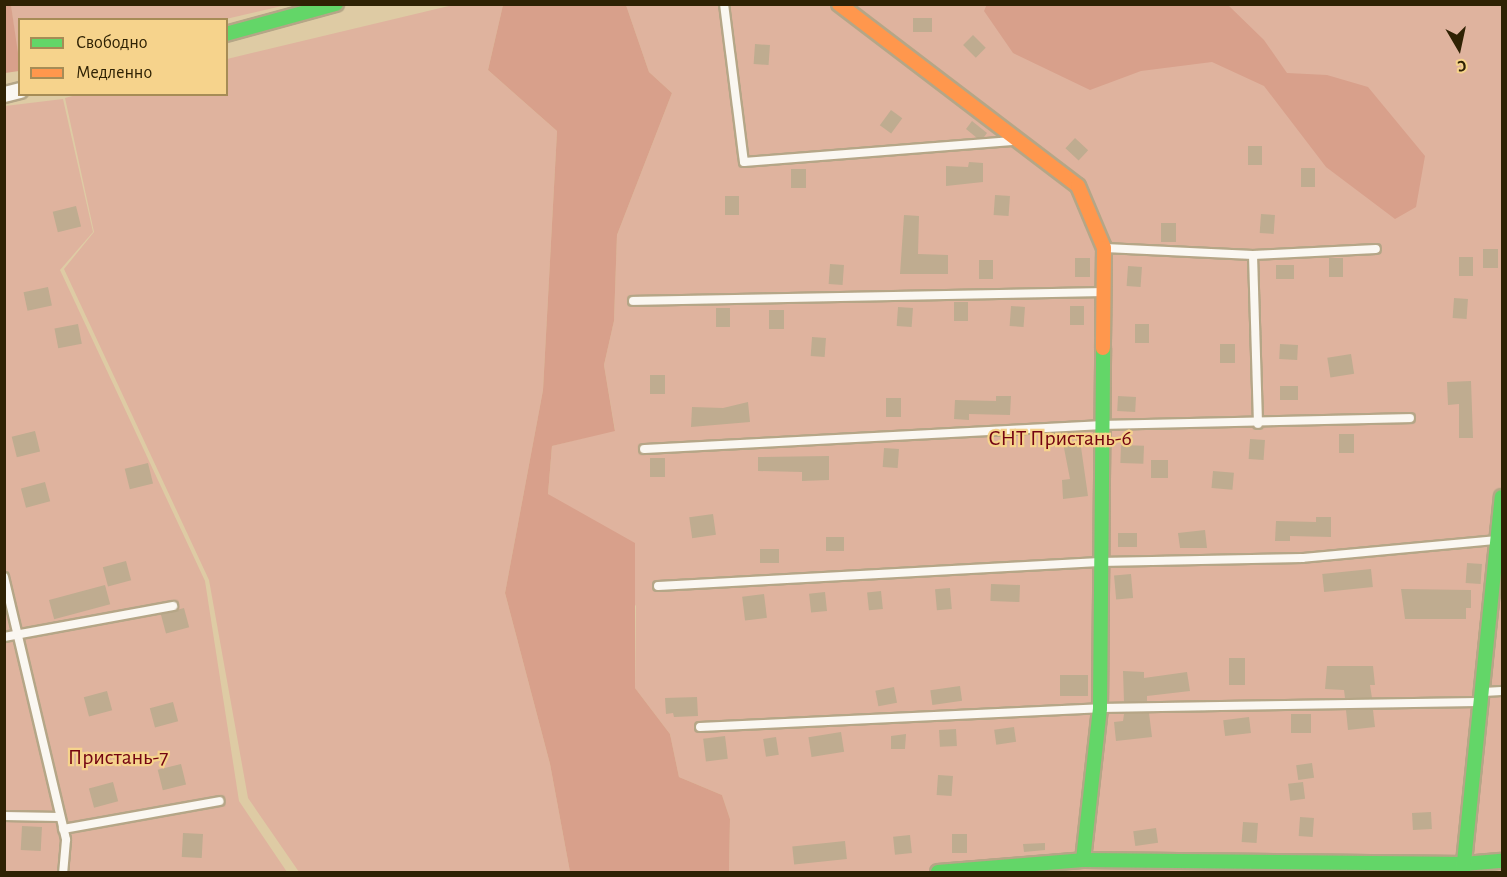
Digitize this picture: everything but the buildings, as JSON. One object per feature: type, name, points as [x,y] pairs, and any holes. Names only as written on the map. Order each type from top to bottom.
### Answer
[{"type":"street","points":[[228,33],[336,4]]},
{"type":"street","points":[[839,4],[1078,186],[1104,248],[1101,292],[1104,425],[1099,561],[1100,708],[1083,860]]},
{"type":"street","points":[[1463,868],[1503,497]]},
{"type":"street","points":[[938,873],[1083,860],[1463,868],[1503,861]]},
{"type":"lane","points":[[724,4],[744,162],[1018,140]]},
{"type":"lane","points":[[1104,248],[1253,255],[1376,249]]},
{"type":"lane","points":[[1253,255],[1257,424]]},
{"type":"lane","points":[[633,301],[1101,292]]},
{"type":"lane","points":[[644,448],[1104,425],[1257,424],[1410,418]]},
{"type":"lane","points":[[658,586],[1099,561],[1302,558],[1500,536]]},
{"type":"lane","points":[[4,577],[63,829],[63,873]]},
{"type":"lane","points":[[4,638],[173,606]]},
{"type":"lane","points":[[700,728],[1100,708],[1481,697],[1503,691]]},
{"type":"lane","points":[[63,829],[220,801]]},
{"type":"lane","points":[[4,816],[60,817]]},
{"type":"green space","points":[[11,5],[286,5],[228,19],[18,18],[18,59]]},
{"type":"green space","points":[[453,5],[503,5],[488,70],[557,131],[543,390],[505,593],[550,764],[570,872],[299,872],[248,798],[209,580],[64,269],[94,232],[65,98],[72,96],[228,96],[228,59]]},
{"type":"green space","name":"СНТ Пристань-6","points":[[626,5],[1502,5],[1502,872],[729,872],[730,819],[722,795],[679,777],[670,734],[635,688],[636,606],[548,494],[552,446],[615,430],[604,365],[614,321],[617,235],[672,93],[649,72]]},
{"type":"green space","name":"Пристань-7","points":[[63,99],[93,232],[60,270],[205,581],[239,801],[287,872],[5,872],[5,106]]},
{"type":"shaded area","points":[[987,4],[1228,5],[1264,40],[1287,73],[1327,75],[1368,87],[1425,156],[1416,207],[1395,219],[1326,167],[1264,86],[1212,62],[1141,71],[1090,90],[1013,53],[984,11]]},
{"type":"shaded area","points":[[4,5],[11,5],[18,53],[18,71],[5,73]]},
{"type":"shaded area","points":[[503,5],[626,5],[649,72],[672,93],[617,235],[614,321],[604,365],[615,431],[552,446],[548,494],[635,543],[635,688],[670,734],[679,777],[722,795],[730,819],[729,872],[570,872],[550,764],[505,593],[543,390],[557,131],[488,70]]},
{"type":"traffic: fast","points":[[228,33],[336,4]]},
{"type":"traffic: fast","points":[[938,872],[1083,860],[1100,708],[1103,348]]},
{"type":"traffic: fast","points":[[1463,872],[1502,497]]},
{"type":"traffic: fast","points":[[1083,860],[1464,864],[1502,861]]},
{"type":"traffic: slow","points":[[839,4],[1078,186],[1104,248],[1103,348]]}]
